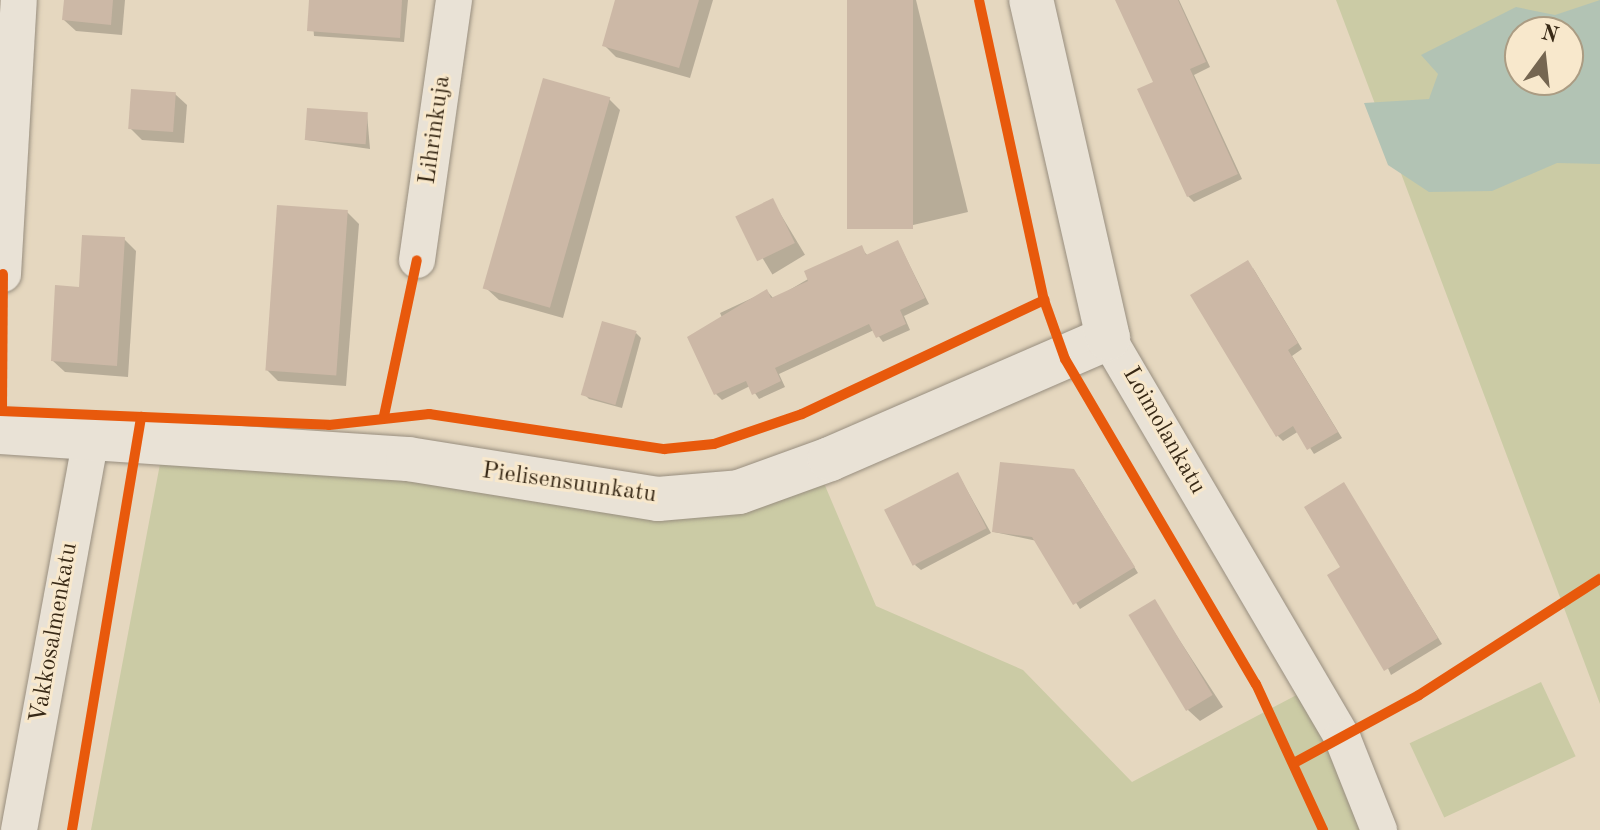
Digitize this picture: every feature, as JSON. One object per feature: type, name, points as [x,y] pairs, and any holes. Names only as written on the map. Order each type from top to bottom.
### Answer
[{"type":"street","points":[[3,274],[19,0]]},
{"type":"street","name":"Lihrinkuja","points":[[417,260],[454,0]]},
{"type":"street","name":"Loimolankatu","points":[[1031,0],[1108,338],[1342,737],[1379,830]]},
{"type":"street","name":"Pielisensuunkatu","points":[[0,432],[408,459],[658,499],[726,493],[830,459],[1108,338]]},
{"type":"street","name":"Vakkosalmenkatu","points":[[19,830],[91,436]]},
{"type":"green space","points":[[1336,0],[1600,0],[1600,704]]},
{"type":"green space","points":[[163,448],[572,497],[818,469],[876,606],[1023,670],[1132,782],[1308,689],[1374,830],[91,830]]},
{"type":"green space","points":[[1541,682],[1576,756],[1444,818],[1410,743]]},
{"type":"shaded area","points":[[1600,0],[1600,164],[1557,163],[1492,191],[1429,192],[1388,165],[1364,103],[1429,99],[1438,74],[1421,55],[1516,7],[1555,15]]},
{"type":"building","points":[[64,0],[113,0],[111,25],[62,20]]},
{"type":"building","points":[[309,0],[402,0],[400,38],[307,31]]},
{"type":"building","points":[[615,0],[699,0],[679,68],[602,46]]},
{"type":"building","points":[[847,0],[913,0],[913,229],[847,229]]},
{"type":"building","points":[[1115,0],[1178,0],[1206,62],[1190,69],[1238,174],[1187,197],[1137,89],[1153,82]]},
{"type":"building","points":[[543,78],[610,97],[550,308],[483,289]]},
{"type":"building","points":[[131,89],[176,92],[173,132],[128,129]]},
{"type":"building","points":[[307,108],[368,112],[366,144],[305,140]]},
{"type":"building","points":[[773,198],[795,243],[757,261],[735,216]]},
{"type":"building","points":[[277,205],[348,210],[336,376],[265,371]]},
{"type":"building","points":[[82,235],[125,237],[117,366],[51,361],[55,285],[79,287]]},
{"type":"building","points":[[898,240],[925,298],[900,310],[906,324],[876,338],[869,324],[775,368],[781,381],[752,395],[746,381],[714,395],[687,337],[767,289],[771,298],[808,281],[804,271],[862,245],[866,255]]},
{"type":"building","points":[[1248,260],[1298,343],[1288,350],[1338,432],[1307,450],[1293,426],[1276,437],[1190,295]]},
{"type":"building","points":[[602,321],[637,331],[615,405],[581,395]]},
{"type":"building","points":[[1000,462],[1074,469],[1135,567],[1073,605],[1032,537],[992,532]]},
{"type":"building","points":[[958,472],[987,528],[913,566],[884,510]]},
{"type":"building","points":[[1344,482],[1438,638],[1384,671],[1327,575],[1340,567],[1304,507]]},
{"type":"building","points":[[1155,599],[1213,695],[1186,711],[1128,615]]},
{"type":"cycle path","points":[[979,0],[1044,300],[1065,359],[1256,684],[1323,830]]},
{"type":"cycle path","points":[[384,416],[417,260]]},
{"type":"cycle path","points":[[2,411],[3,274]]},
{"type":"cycle path","points":[[0,411],[329,425],[429,414],[664,449],[714,444],[802,414],[1044,300]]},
{"type":"cycle path","points":[[72,830],[141,417]]},
{"type":"cycle path","points":[[1294,763],[1419,695],[1600,579]]}]
